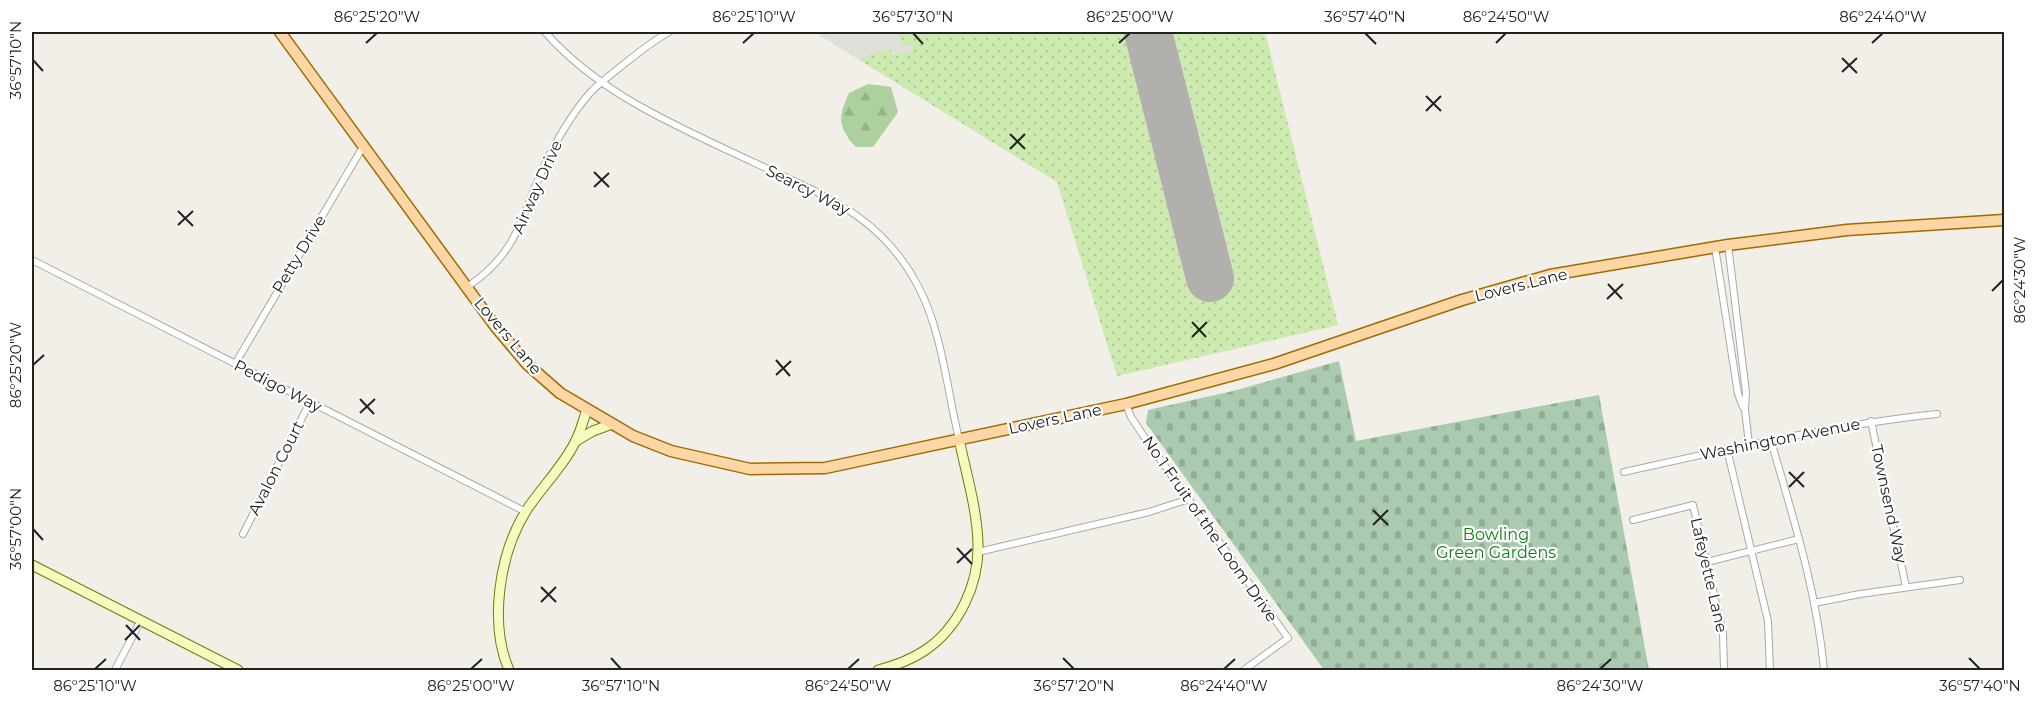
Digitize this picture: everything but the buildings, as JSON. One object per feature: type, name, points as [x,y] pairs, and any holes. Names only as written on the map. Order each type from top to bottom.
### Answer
[{"type":"main road","name":"Lovers Lane","points":[[280,32],[495,326],[527,364],[560,393],[633,436],[671,451],[750,469],[825,468],[1126,404],[1276,363],[1462,300],[1550,275],[1728,245],[1847,230],[2004,220]]},
{"type":"street","name":"Searcy Way","points":[[545,32],[576,63],[638,105],[845,207],[876,230],[892,247],[912,275],[928,309],[959,439]]},
{"type":"street","name":"Airway Drive","points":[[467,287],[488,272],[506,251],[523,220],[544,166],[559,137],[585,99],[639,52],[669,32]]},
{"type":"street","name":"Petty Drive","points":[[235,364],[364,145]]},
{"type":"street","points":[[1728,245],[1746,392],[1744,410]]},
{"type":"street","points":[[1715,247],[1738,394],[1744,410],[1749,444]]},
{"type":"street","name":"Pedigo Way","points":[[32,260],[526,512]]},
{"type":"street","name":"Avalon Court","points":[[243,534],[310,402]]},
{"type":"street","name":"No 1 Fruit of the Loom Drive","points":[[1126,404],[1131,417],[1147,441],[1288,638],[1244,670]]},
{"type":"street","points":[[509,670],[501,646],[498,607],[508,554],[526,512],[576,441],[587,410]]},
{"type":"street","name":"Washington Avenue","points":[[1624,472],[1749,444],[1871,421],[1937,414]]},
{"type":"street","name":"Townsend Way","points":[[1871,421],[1906,587]]},
{"type":"street","points":[[576,441],[612,424]]},
{"type":"street","points":[[878,670],[900,664],[926,650],[961,612],[972,588],[978,552],[977,526],[959,439]]},
{"type":"street","points":[[1772,441],[1814,603],[1824,670]]},
{"type":"street","points":[[1726,449],[1768,621],[1770,670]]},
{"type":"street","points":[[978,552],[1149,512],[1189,499]]},
{"type":"street","name":"Lafeyette Lane","points":[[1633,520],[1693,505],[1723,633],[1724,670]]},
{"type":"street","points":[[1707,562],[1799,539]]},
{"type":"street","points":[[32,565],[224,667],[238,670]]},
{"type":"street","points":[[1814,603],[1960,580]]},
{"type":"street","points":[[115,670],[141,622]]},
{"type":"shaded area","points":[[814,32],[1265,32],[1338,325],[1117,376],[1057,182]]},
{"type":"green space","points":[[898,32],[1124,32],[1188,291],[1236,279],[1173,32],[1265,32],[1338,325],[1117,376],[1057,182],[858,59],[890,48],[892,55],[912,51],[910,44],[902,46]]},
{"type":"green space","points":[[868,84],[891,87],[898,112],[873,147],[856,147],[845,133],[841,116],[849,93]]},
{"type":"green space","name":"Bowling Green Gardens","points":[[1339,361],[1356,441],[1599,395],[1649,670],[1324,670],[1146,423],[1148,410],[1233,391]]},
{"type":"runway","points":[[1148,32],[1210,278]]}]
